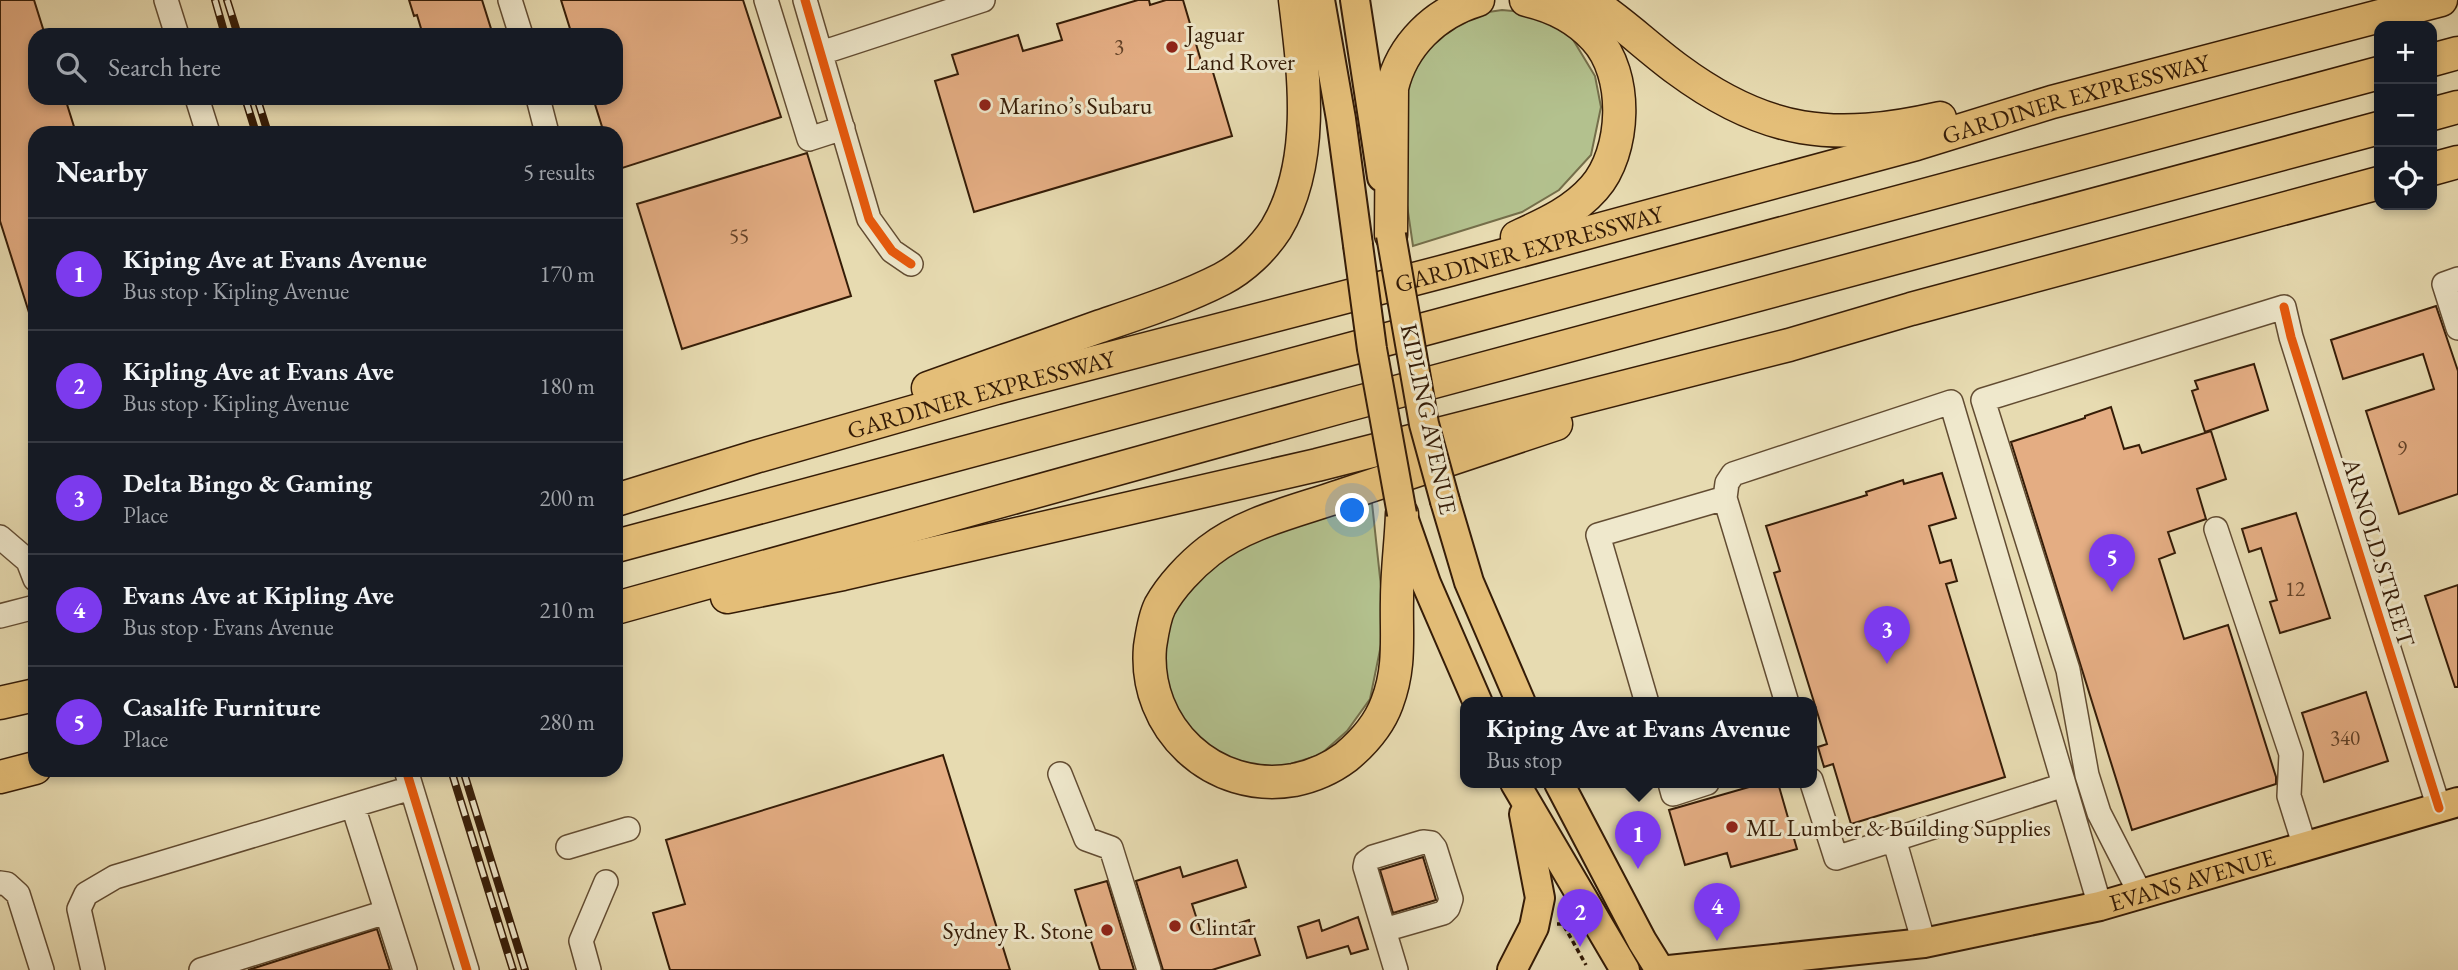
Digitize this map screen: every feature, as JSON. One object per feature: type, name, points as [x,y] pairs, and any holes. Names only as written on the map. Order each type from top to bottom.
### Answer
[{"type":"highway","points":[[755,457],[906,396],[1142,312],[1223,278],[1243,265],[1264,245],[1276,228],[1295,184],[1303,102],[1295,0]]},
{"type":"highway","points":[[1391,235],[1392,88],[1396,70],[1406,51],[1419,36],[1448,12],[1478,0]]},
{"type":"highway","points":[[1449,270],[1559,217],[1577,204],[1595,188],[1607,170],[1616,146],[1619,95],[1614,74],[1597,39],[1577,21],[1549,5],[1526,0]]},
{"type":"highway","points":[[1588,0],[1711,93],[1761,118],[1802,128],[1831,131],[1916,124],[1965,113],[2052,102]]},
{"type":"highway","name":"GARDINER EXPRESSWAY","points":[[623,498],[996,388],[1449,270],[1916,144],[2052,102],[2441,0]]},
{"type":"highway","points":[[2437,59],[2458,53]]},
{"type":"highway","name":"GARDINER EXPRESSWAY","points":[[623,544],[875,479],[2374,74]]},
{"type":"highway","points":[[2437,113],[2458,107]]},
{"type":"highway","points":[[623,606],[1344,406],[2374,129]]},
{"type":"highway","points":[[1402,514],[1397,598],[1399,646],[1388,703],[1375,728],[1358,747],[1333,767],[1308,777],[1276,783],[1242,778],[1214,768],[1192,752],[1178,738],[1154,697],[1148,670],[1152,634],[1160,606],[1178,581],[1210,550],[1270,520],[1789,345],[1924,305],[2374,184]]},
{"type":"highway","points":[[623,618],[843,574],[1304,468],[1789,345]]},
{"type":"highway","points":[[0,777],[28,770]]},
{"type":"main road","name":"KIPLING AVENUE","points":[[1320,0],[1341,119],[1372,349],[1402,514],[1430,593],[1475,697]]},
{"type":"main road","name":"KIPLING AVENUE","points":[[1355,0],[1391,235],[1424,424],[1469,582],[1518,697]]},
{"type":"main road","points":[[1511,970],[1534,927],[1540,898],[1517,788]]},
{"type":"main road","points":[[1518,788],[1625,970]]},
{"type":"main road","points":[[1562,788],[1660,970]]},
{"type":"main road","name":"EVANS AVENUE","points":[[1669,970],[1924,943],[2100,906],[2449,805]]},
{"type":"main road","name":"EVANS AVENUE","points":[[1858,970],[1924,943]]},
{"type":"street","points":[[166,0],[175,28]]},
{"type":"street","points":[[510,0],[519,28]]},
{"type":"street","points":[[766,0],[808,139],[843,128]]},
{"type":"street","points":[[805,0],[869,219],[892,251],[911,264]]},
{"type":"street","points":[[821,52],[983,0]]},
{"type":"street","points":[[199,105],[206,126]]},
{"type":"street","points":[[540,105],[545,126]]},
{"type":"street","points":[[2458,279],[2444,284],[2458,328]]},
{"type":"street","name":"ARNOLD STREET","points":[[2141,895],[2099,813],[2087,775],[2068,670],[1983,400],[2284,306],[2291,337],[2449,805]]},
{"type":"street","points":[[1785,697],[1725,498],[1727,482],[1733,474],[1951,402],[2100,906]]},
{"type":"street","points":[[1645,697],[1598,535],[1725,498]]},
{"type":"street","points":[[2216,529],[2291,754],[2290,796],[2305,847]]},
{"type":"street","points":[[0,537],[28,561]]},
{"type":"street","points":[[0,616],[28,609]]},
{"type":"street","points":[[1060,774],[1086,839],[1111,848],[1149,970]]},
{"type":"street","points":[[93,970],[79,909],[86,894],[115,877],[353,806],[409,779],[467,970]]},
{"type":"street","points":[[1814,788],[1836,858],[2064,785]]},
{"type":"street","points":[[1671,788],[1673,794],[1692,788]]},
{"type":"street","points":[[353,806],[405,970]]},
{"type":"street","points":[[568,847],[628,829]]},
{"type":"street","points":[[1894,839],[1924,943]]},
{"type":"street","points":[[589,970],[581,941],[606,882]]},
{"type":"street","points":[[0,883],[7,884],[18,894],[41,970]]},
{"type":"street","points":[[201,970],[386,912]]},
{"type":"street","points":[[1384,930],[1396,970]]},
{"type":"path","points":[[1548,923],[1563,924],[1586,965]]},
{"type":"path","points":[[1582,958],[1588,956]]},
{"type":"green space","points":[[1502,10],[1543,14],[1572,38],[1595,76],[1601,107],[1591,155],[1559,190],[1522,212],[1413,246],[1403,178],[1405,77],[1427,39],[1475,14]]},
{"type":"green space","points":[[1372,503],[1382,596],[1382,640],[1370,699],[1347,731],[1320,755],[1280,767],[1243,764],[1210,752],[1181,728],[1162,690],[1168,614],[1224,553],[1262,535]]},
{"type":"building","points":[[0,0],[34,0],[43,28],[28,28],[28,105],[67,105],[74,126],[28,126],[28,309],[0,221]]},
{"type":"building","points":[[409,0],[482,0],[491,28],[421,28],[417,15],[414,16]]},
{"type":"building","points":[[561,0],[743,0],[781,117],[623,168],[623,126],[602,126],[595,105],[623,105],[623,28],[570,28]]},
{"type":"building","points":[[1138,0],[1149,0],[1150,5],[1166,0],[1183,0],[1204,71],[1212,69],[1232,136],[974,212],[935,81],[958,74],[952,55],[1018,35],[1023,51],[1062,40],[1057,24]]},
{"type":"building","points":[[807,153],[851,296],[682,349],[637,204]]},
{"type":"building","points":[[2436,306],[2458,371],[2458,494],[2399,514],[2366,411],[2434,389],[2423,354],[2343,379],[2331,340]]},
{"type":"building","points":[[2254,364],[2268,410],[2205,432],[2192,391],[2198,389],[2195,381]]},
{"type":"building","points":[[2111,407],[2124,449],[2139,445],[2142,453],[2211,431],[2226,479],[2197,489],[2206,519],[2168,532],[2175,553],[2159,559],[2184,639],[2228,625],[2276,777],[2276,784],[2132,830],[2011,442]]},
{"type":"building","points":[[1942,473],[1956,518],[1929,526],[1940,563],[1951,560],[1957,581],[1946,584],[2005,777],[1851,824],[1833,764],[1824,767],[1818,747],[1827,744],[1817,712],[1817,697],[1812,697],[1774,573],[1780,571],[1766,526],[1867,495],[1866,492],[1903,480],[1904,484]]},
{"type":"building","points":[[2296,513],[2330,618],[2280,633],[2270,602],[2277,600],[2261,548],[2249,552],[2242,529]]},
{"type":"building","points":[[2458,585],[2458,687],[2455,687],[2425,596]]},
{"type":"building","points":[[2366,692],[2388,761],[2324,782],[2302,713]]},
{"type":"building","points":[[943,755],[1010,970],[670,970],[653,913],[685,904],[666,840]]},
{"type":"building","name":"ML Lumber & Building Supplies","points":[[1746,788],[1779,788],[1797,849],[1731,867],[1727,853],[1685,865],[1669,810]]},
{"type":"building","points":[[1423,857],[1436,900],[1393,913],[1380,870]]},
{"type":"building","points":[[1237,860],[1246,887],[1192,904],[1202,935],[1249,920],[1260,955],[1212,970],[1163,970],[1136,881],[1180,867],[1183,877]]},
{"type":"building","name":"Sydney R. Stone","points":[[1107,881],[1134,970],[1100,970],[1075,890]]},
{"type":"building","points":[[1358,917],[1368,949],[1351,954],[1348,946],[1307,958],[1298,927],[1319,920],[1322,931]]},
{"type":"building","points":[[377,929],[390,970],[248,970]]},
{"type":"railway","points":[[215,0],[223,28]]},
{"type":"railway","points":[[227,0],[236,28]]},
{"type":"railway","points":[[247,105],[254,126]]},
{"type":"railway","points":[[259,105],[266,126]]},
{"type":"railway","points":[[453,777],[513,970]]},
{"type":"railway","points":[[465,777],[525,970]]},
{"type":"cycle path","points":[[805,0],[869,219],[892,251],[911,264]]},
{"type":"cycle path","points":[[2284,307],[2291,337],[2439,808]]},
{"type":"cycle path","points":[[408,777],[467,970]]},
{"type":"place","name":"Jaguar Land Rover","points":[[1172,47]]},
{"type":"place","name":"Marino’s Subaru","points":[[985,105]]},
{"type":"place","name":"Casalife Furniture","points":[[2112,592]]},
{"type":"place","name":"Delta Bingo & Gaming","points":[[1887,664]]},
{"type":"place","name":"ML Lumber & Building Supplies","points":[[1732,827]]},
{"type":"place","name":"Kiping Ave at Evans Avenue","points":[[1638,869]]},
{"type":"place","name":"Clintar","points":[[1175,926]]},
{"type":"place","name":"Sydney R. Stone","points":[[1107,930]]},
{"type":"place","name":"Evans Ave at Kipling Ave","points":[[1717,941]]},
{"type":"place","name":"Kipling Ave at Evans Ave","points":[[1580,947]]}]
